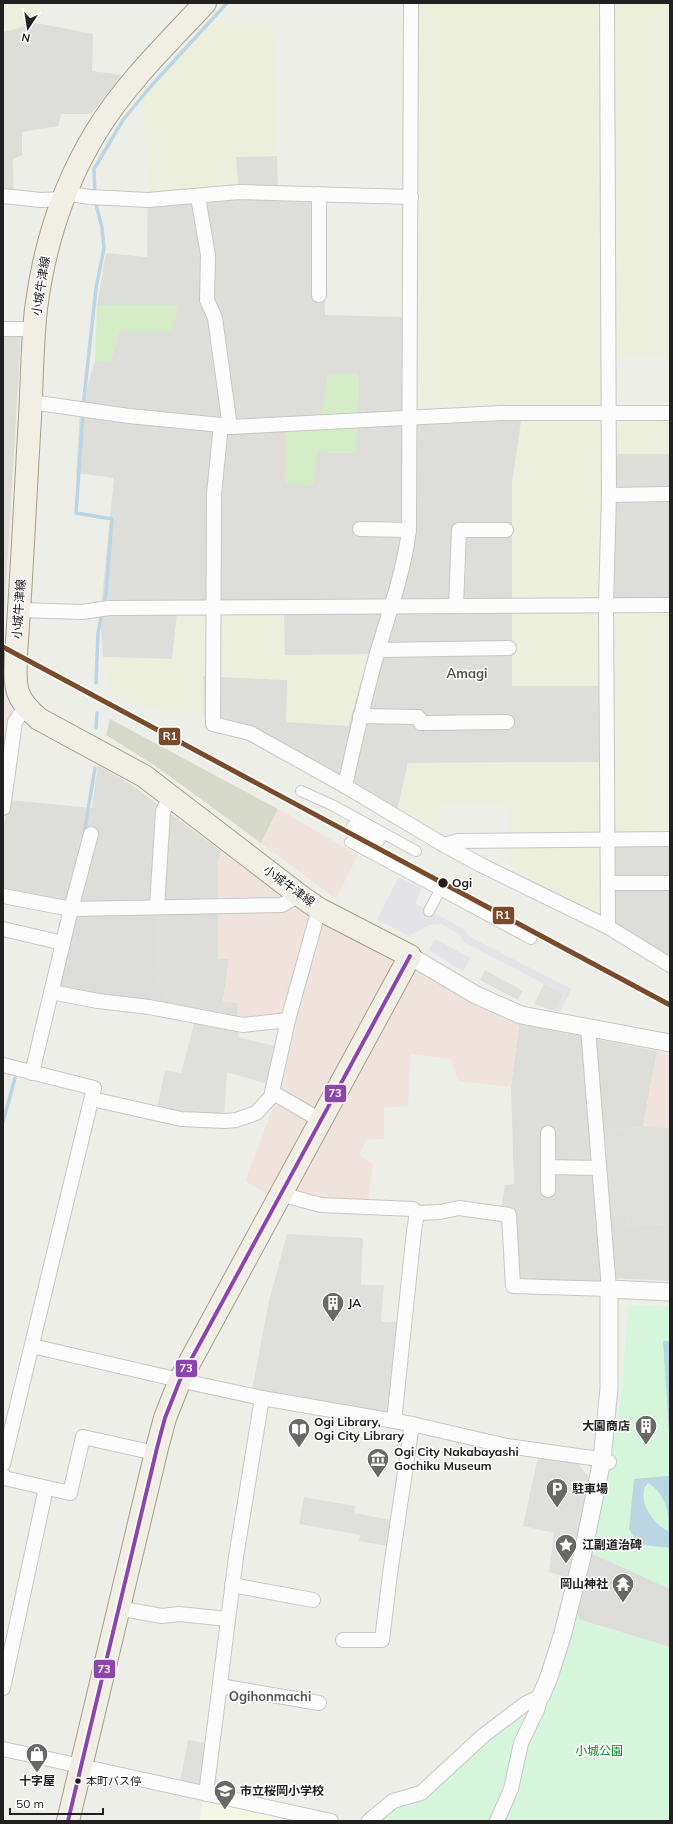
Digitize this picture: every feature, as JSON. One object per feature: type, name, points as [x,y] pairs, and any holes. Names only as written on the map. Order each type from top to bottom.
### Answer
[{"type":"main road","name":"小城牛津線","points":[[205,3],[131,83],[112,107],[85,151],[64,196],[52,232],[42,270],[34,329],[20,610],[9,671],[25,707],[39,719],[144,776],[299,895],[319,908],[410,956]]},
{"type":"main road","points":[[68,1821],[117,1608],[155,1453],[165,1418],[180,1380],[410,956]]},
{"type":"street","points":[[345,786],[360,716],[392,607],[407,545],[409,530],[411,3]]},
{"type":"street","points":[[607,3],[609,495],[606,604],[608,927]]},
{"type":"street","points":[[3,196],[41,200],[64,196],[148,200],[239,192],[411,197]]},
{"type":"street","points":[[319,194],[319,295]]},
{"type":"street","points":[[198,196],[208,255],[207,300],[215,318],[225,426],[214,494],[212,724],[250,733],[345,786],[444,845],[608,927],[670,965]]},
{"type":"street","points":[[3,329],[34,329]]},
{"type":"street","points":[[31,402],[83,410],[225,426],[501,413],[670,413]]},
{"type":"street","points":[[609,495],[670,494]]},
{"type":"street","points":[[360,529],[409,530]]},
{"type":"street","points":[[456,606],[459,530],[506,530]]},
{"type":"street","points":[[20,610],[82,612],[105,608],[392,607],[606,604],[670,605]]},
{"type":"street","points":[[379,650],[509,648]]},
{"type":"street","points":[[3,808],[15,722],[25,707]]},
{"type":"street","points":[[360,716],[418,717],[421,723],[507,722]]},
{"type":"street","points":[[301,791],[355,823],[416,851]]},
{"type":"street","points":[[157,908],[163,811],[170,797]]},
{"type":"street","points":[[355,823],[347,840],[383,863],[531,939]]},
{"type":"street","points":[[32,1073],[63,943],[67,909],[91,834]]},
{"type":"street","points":[[444,845],[458,841],[670,839]]},
{"type":"street","points":[[608,883],[670,883]]},
{"type":"street","points":[[429,911],[439,891]]},
{"type":"street","points":[[3,896],[67,909],[282,905],[299,895]]},
{"type":"street","points":[[92,1099],[181,1119],[225,1121],[236,1120],[256,1113],[271,1097],[288,1020],[319,908]]},
{"type":"street","points":[[3,929],[63,943]]},
{"type":"street","points":[[410,956],[496,1005],[521,1015],[670,1043]]},
{"type":"street","points":[[51,992],[98,1001],[149,1007],[243,1025],[288,1020]]},
{"type":"street","points":[[497,1821],[511,1789],[521,1743],[537,1710],[563,1633],[606,1461],[609,1388],[609,1289],[588,1028]]},
{"type":"street","points":[[3,1065],[94,1088],[3,1464]]},
{"type":"street","points":[[272,1092],[320,1120]]},
{"type":"street","points":[[548,1133],[548,1190]]},
{"type":"street","points":[[548,1167],[599,1168]]},
{"type":"street","points":[[280,1194],[321,1205],[413,1209],[417,1214],[413,1239],[394,1421]]},
{"type":"street","points":[[417,1214],[440,1212],[459,1208],[509,1215],[513,1286],[670,1292]]},
{"type":"street","points":[[32,1346],[262,1398],[412,1424],[507,1446],[606,1461]]},
{"type":"street","points":[[206,1794],[232,1584],[262,1398]]},
{"type":"street","points":[[343,1640],[382,1640],[412,1424]]},
{"type":"street","points":[[3,1475],[4,1478],[70,1492],[83,1437],[155,1453]]},
{"type":"street","points":[[3,1688],[46,1488]]},
{"type":"street","points":[[232,1584],[313,1600]]},
{"type":"street","points":[[117,1608],[162,1616],[179,1614],[228,1619]]},
{"type":"street","points":[[220,1686],[319,1703]]},
{"type":"street","points":[[369,1821],[393,1801],[421,1793],[484,1735],[526,1704],[541,1696]]},
{"type":"street","points":[[3,1749],[331,1821]]},
{"type":"shaded area","points":[[3,3],[39,3],[37,23],[3,32]]},
{"type":"shaded area","points":[[404,3],[670,3],[670,356],[604,357],[604,408],[670,408],[670,454],[605,454],[601,609],[670,610],[670,836],[604,836],[604,922],[510,874],[510,805],[440,804],[439,837],[397,811],[408,763],[610,762],[609,686],[512,686],[512,483],[523,407],[404,411]]},
{"type":"shaded area","points":[[207,22],[274,23],[277,156],[236,157],[238,186],[148,194],[142,94]]},
{"type":"shaded area","points":[[37,23],[93,34],[92,71],[122,75],[91,114],[61,114],[58,126],[22,132],[22,155],[13,159],[14,201],[3,200],[3,32]]},
{"type":"shaded area","points":[[277,156],[278,188],[324,189],[325,315],[404,317],[524,407],[512,483],[512,686],[609,686],[610,762],[408,763],[397,811],[368,805],[247,740],[208,731],[204,715],[203,676],[287,680],[348,726],[285,655],[283,614],[177,615],[172,659],[103,657],[100,617],[114,478],[76,473],[80,412],[95,361],[111,362],[119,332],[170,332],[179,305],[97,305],[106,253],[147,257],[148,194],[238,185],[236,157]],"holes":[[[358,373],[356,453],[318,452]]]},
{"type":"shaded area","points":[[3,333],[21,333],[3,636]]},
{"type":"shaded area","points":[[605,454],[670,454],[670,610],[601,609]]},
{"type":"shaded area","points":[[284,614],[285,655],[370,654],[348,726],[286,722],[287,680],[203,676],[204,715],[146,708],[112,692],[103,657],[172,659],[177,615]]},
{"type":"shaded area","points":[[3,672],[11,713],[7,756],[3,766]]},
{"type":"shaded area","points":[[110,719],[278,809],[261,843],[157,767],[106,735]]},
{"type":"shaded area","points":[[98,765],[133,786],[221,851],[218,864],[218,959],[229,959],[223,1001],[238,1003],[237,1022],[171,1008],[154,974],[154,913],[3,899],[3,828],[9,800],[92,808]]},
{"type":"shaded area","points":[[278,809],[358,855],[336,899],[261,843]]},
{"type":"shaded area","points":[[604,836],[670,836],[670,973],[604,931]]},
{"type":"shaded area","points":[[221,851],[279,894],[279,910],[305,909],[396,959],[269,1195],[245,1181],[275,1102],[283,1018],[237,1022],[238,1003],[223,1002],[229,959],[218,959],[218,864]]},
{"type":"shaded area","points":[[399,877],[422,889],[415,903],[464,929],[468,936],[572,989],[560,1012],[555,1011],[563,994],[464,942],[459,934],[441,924],[429,925],[409,936],[377,919]]},
{"type":"shaded area","points":[[73,913],[155,913],[154,974],[171,1008],[55,991]]},
{"type":"shaded area","points":[[435,939],[471,958],[463,971],[429,950]]},
{"type":"shaded area","points":[[416,969],[477,1006],[519,1024],[511,1087],[458,1081],[451,1059],[411,1054],[408,1106],[384,1108],[384,1139],[366,1140],[359,1155],[373,1164],[368,1203],[292,1195]]},
{"type":"shaded area","points":[[485,970],[523,991],[518,1000],[480,980]]},
{"type":"shaded area","points":[[544,984],[564,994],[555,1011],[534,1004]]},
{"type":"shaded area","points":[[195,1020],[240,1028],[238,1037],[275,1046],[267,1084],[227,1072],[224,1117],[157,1107],[165,1070],[181,1073]]},
{"type":"shaded area","points":[[519,1024],[657,1051],[643,1127],[599,1130],[626,1216],[627,1226],[670,1224],[670,1281],[611,1278],[603,1294],[516,1291],[501,1209],[505,1185],[514,1184],[511,1087]]},
{"type":"shaded area","points":[[657,1051],[670,1056],[670,1224],[627,1227],[625,1216],[608,1217],[598,1130],[643,1127]]},
{"type":"shaded area","points":[[643,1127],[670,1128],[670,1224],[627,1227],[625,1216],[608,1217],[598,1130]]},
{"type":"shaded area","points":[[287,1234],[363,1238],[361,1285],[384,1285],[381,1322],[401,1322],[391,1415],[252,1390],[269,1301]]},
{"type":"shaded area","name":"駐車場","points":[[538,1457],[577,1463],[590,1478],[573,1579],[549,1572],[554,1533],[523,1526]]},
{"type":"shaded area","points":[[304,1497],[355,1506],[354,1513],[392,1520],[388,1546],[359,1541],[360,1535],[299,1524]]},
{"type":"shaded area","name":"岡山神社","points":[[591,1553],[670,1589],[670,1647],[581,1620],[576,1614]]},
{"type":"shaded area","points":[[188,1740],[209,1743],[202,1785],[180,1782]]},
{"type":"shaded area","name":"市立桜岡小学校","points":[[203,1800],[293,1821],[200,1821]]},
{"type":"green space","points":[[97,305],[179,305],[170,332],[119,332],[111,362],[95,361]]},
{"type":"green space","points":[[358,373],[356,453],[318,452],[313,485],[285,484],[286,431],[319,426],[328,374]]},
{"type":"green space","points":[[628,1305],[670,1306],[670,1589],[591,1553],[610,1467],[622,1387]]},
{"type":"green space","name":"小城公園","points":[[576,1614],[581,1621],[670,1647],[670,1821],[504,1821],[506,1812],[521,1789],[524,1747]]},
{"type":"green space","points":[[520,1713],[526,1719],[506,1783],[494,1810],[492,1821],[382,1821],[393,1808],[414,1805],[485,1739]]},
{"type":"water","points":[[663,1341],[670,1341],[670,1447]]},
{"type":"water","points":[[670,1476],[670,1548],[645,1545],[636,1540],[629,1529],[634,1479]],"holes":[[[648,1483],[659,1492],[667,1510],[668,1531],[656,1523],[647,1510],[644,1502],[644,1489]]]},
{"type":"waterway","points":[[95,194],[94,169],[123,120],[151,86],[227,3]]},
{"type":"waterway","points":[[83,407],[96,288],[104,248],[102,228],[95,200]]},
{"type":"waterway","points":[[83,413],[76,513],[112,519],[104,606]]},
{"type":"waterway","points":[[96,683],[98,633],[102,612]]},
{"type":"waterway","points":[[96,728],[97,713]]},
{"type":"waterway","points":[[84,834],[95,768]]},
{"type":"waterway","points":[[3,1122],[15,1078]]},
{"type":"transit line","name":"R1","points":[[3,647],[670,1005]]},
{"type":"transit line","name":"73","points":[[68,1821],[157,1448],[165,1418],[180,1380],[410,956]]},
{"type":"place","name":"Ogi","points":[[443,883]]},
{"type":"place","name":"JA","points":[[333,1322]]},
{"type":"place","name":"大園商店","points":[[646,1446]]},
{"type":"place","name":"Ogi Library, Ogi City Library","points":[[299,1448]]},
{"type":"place","name":"Ogi City Nakabayashi Gochiku Museum","points":[[378,1478]]},
{"type":"place","name":"駐車場","points":[[557,1508]]},
{"type":"place","name":"江副道治碑","points":[[566,1564]]},
{"type":"place","name":"岡山神社","points":[[623,1604]]},
{"type":"place","name":"十字屋","points":[[37,1774]]},
{"type":"place","name":"本町バス停","points":[[78,1781]]},
{"type":"place","name":"市立桜岡小学校","points":[[225,1810]]},
{"type":"district","name":"Amagi","points":[[467,673]]},
{"type":"district","name":"Ogihonmachi","points":[[270,1696]]}]
